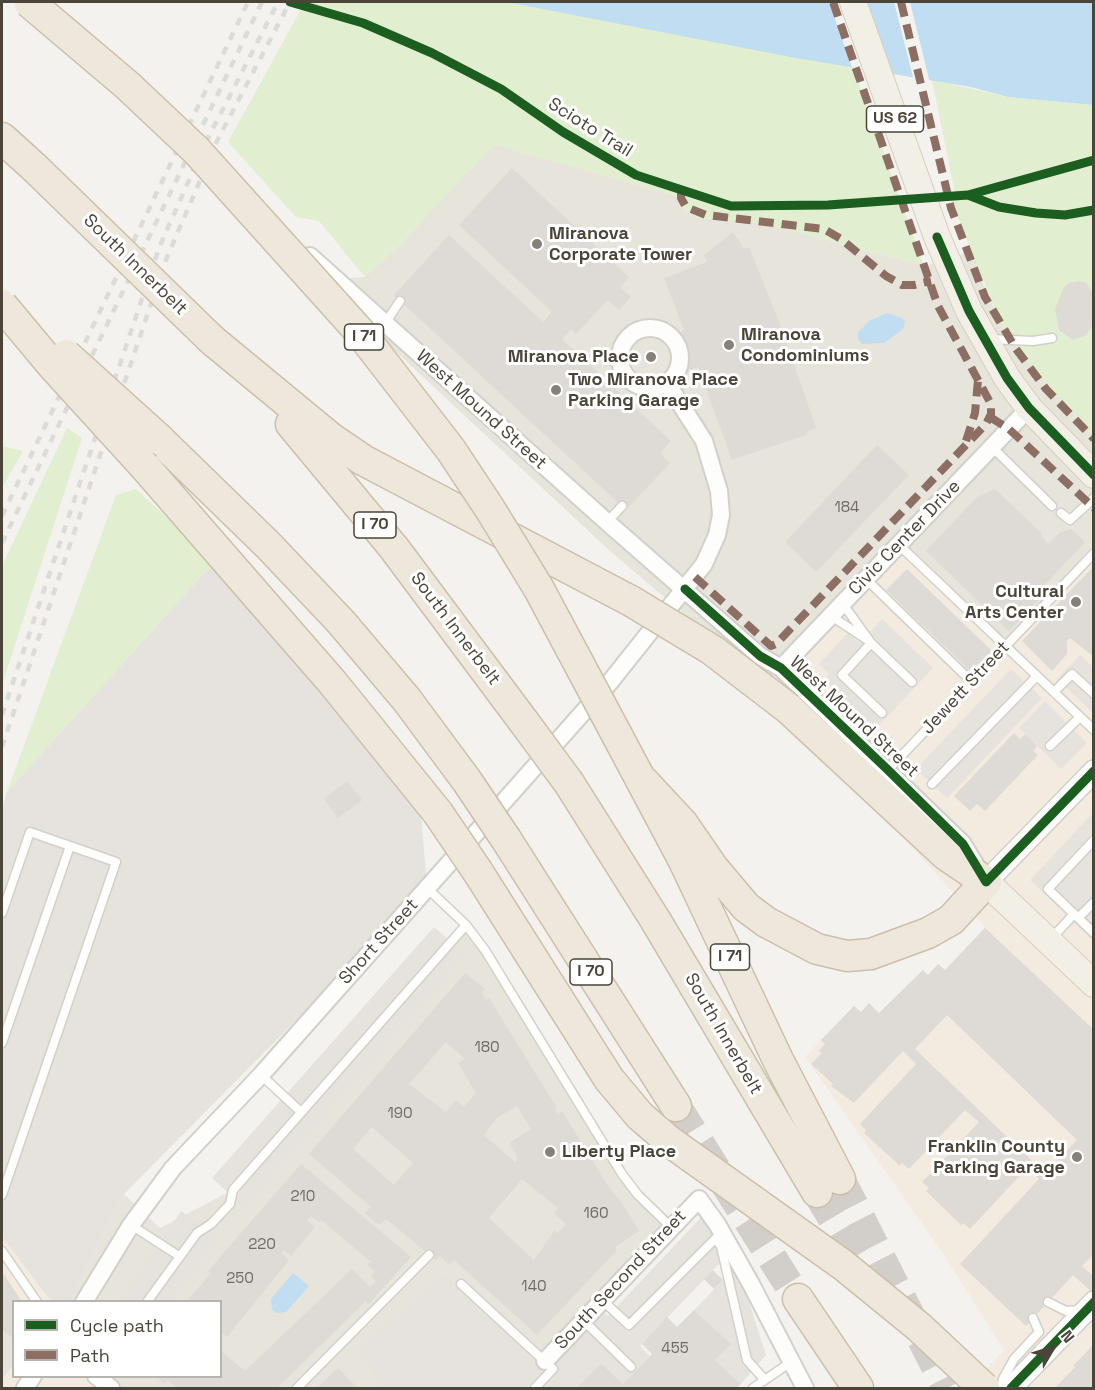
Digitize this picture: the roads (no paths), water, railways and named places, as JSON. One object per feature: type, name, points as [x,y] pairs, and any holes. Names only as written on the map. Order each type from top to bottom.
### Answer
[{"type":"highway","name":"I 71","points":[[29,2],[127,85],[196,150],[359,331],[451,450],[539,589],[644,782],[778,1060],[829,1186]]},
{"type":"highway","name":"South Innerbelt","points":[[2,138],[212,340],[280,412],[339,479],[448,617],[569,783],[829,1186]]},
{"type":"highway","name":"I 70","points":[[2,297],[159,439],[268,545],[341,622],[407,700],[467,781],[506,839],[676,1106]]},
{"type":"highway","points":[[2,305],[52,365],[145,467],[333,683],[438,813],[609,1079],[640,1116],[669,1141],[843,1265],[919,1327],[984,1389]]},
{"type":"highway","points":[[212,340],[332,439],[363,460],[631,601],[712,650],[789,709],[946,855],[986,882],[951,920],[912,940],[871,954],[847,956],[817,949],[766,922],[746,907],[714,869],[683,824],[644,782]]},
{"type":"highway","points":[[798,1299],[858,1389]]},
{"type":"main road","name":"US 62","points":[[853,2],[937,237],[969,311],[984,339],[1029,408],[1094,475]]},
{"type":"main road","name":"West Mound Street","points":[[986,882],[1094,984]]},
{"type":"street","name":"West Mound Street","points":[[310,256],[384,325],[607,522],[760,656],[781,669],[963,844],[986,882]]},
{"type":"street","points":[[667,383],[704,441],[720,491],[717,535],[704,564],[685,589]]},
{"type":"street","name":"Civic Center Drive","points":[[781,669],[1029,408]]},
{"type":"street","name":"Short Street","points":[[85,1300],[131,1225],[173,1168],[261,1075],[610,682],[685,589]]},
{"type":"street","points":[[986,882],[1094,771]]},
{"type":"street","name":"South Second Street","points":[[545,1361],[670,1226],[699,1198],[717,1224],[751,1284],[791,1362]]},
{"type":"street","points":[[1011,1389],[1090,1306]]},
{"type":"street","points":[[791,1362],[805,1389]]},
{"type":"street","points":[[97,1378],[111,1389]]},
{"type":"lane","points":[[384,325],[400,301]]},
{"type":"lane","points":[[984,339],[1033,341],[1052,338]]},
{"type":"lane","points":[[992,447],[1052,506]]},
{"type":"lane","points":[[1061,513],[1070,519],[1094,498]]},
{"type":"lane","points":[[607,522],[621,506]]},
{"type":"lane","points":[[899,544],[1094,730]]},
{"type":"lane","name":"Jewett Street","points":[[888,770],[1094,553]]},
{"type":"lane","points":[[866,579],[972,682]]},
{"type":"lane","points":[[843,604],[872,642],[912,682]]},
{"type":"lane","points":[[831,616],[872,642]]},
{"type":"lane","points":[[872,642],[842,675],[882,713]]},
{"type":"lane","points":[[1054,693],[1072,674],[1094,694]]},
{"type":"lane","points":[[932,784],[1037,676]]},
{"type":"lane","points":[[1050,747],[1080,717]]},
{"type":"lane","points":[[2,913],[30,832],[116,862],[5,1172],[2,1195]]},
{"type":"lane","points":[[1094,840],[1048,888],[1094,933]]},
{"type":"lane","points":[[2,1043],[69,846]]},
{"type":"lane","points":[[427,888],[466,925],[485,950],[618,1168],[638,1195],[670,1226]]},
{"type":"lane","points":[[1049,942],[1094,902]]},
{"type":"lane","points":[[148,1300],[197,1233],[211,1224],[230,1204],[234,1190],[466,925]]},
{"type":"lane","points":[[261,1075],[301,1112]]},
{"type":"lane","points":[[131,1225],[179,1257]]},
{"type":"lane","points":[[602,1299],[629,1325],[715,1239],[722,1246],[747,1360],[764,1379]]},
{"type":"lane","points":[[2,1251],[36,1300]]},
{"type":"lane","points":[[297,1389],[429,1255]]},
{"type":"lane","points":[[461,1284],[553,1369],[535,1389]]},
{"type":"lane","points":[[1048,1302],[1066,1311],[1090,1306]]},
{"type":"lane","points":[[1001,1389],[1003,1379],[1014,1359],[1039,1332],[1033,1318]]},
{"type":"lane","points":[[583,1320],[631,1367]]},
{"type":"lane","points":[[753,1389],[791,1362]]},
{"type":"water","points":[[506,2],[1093,2],[1093,105],[1008,97],[971,87],[796,58]]},
{"type":"water","points":[[887,313],[902,318],[905,322],[903,329],[884,343],[862,344],[858,339],[858,333],[869,321]]},
{"type":"water","points":[[293,1273],[309,1286],[286,1312],[277,1313],[272,1310],[271,1299]]},
{"type":"tunnel","points":[[676,1106],[798,1299]]},
{"type":"tunnel","points":[[840,1179],[947,1388]]},
{"type":"tunnel","points":[[817,1192],[876,1291]]},
{"type":"railway","points":[[2,516],[248,2]]},
{"type":"railway","points":[[2,543],[262,2]]},
{"type":"railway","points":[[2,715],[159,248],[206,142],[278,2]]},
{"type":"railway","points":[[2,747],[165,262],[217,141],[290,2]]},
{"type":"place","name":"Miranova Corporate Tower","points":[[537,244]]},
{"type":"place","name":"Miranova Condominiums","points":[[729,345]]},
{"type":"place","name":"Miranova Place","points":[[651,357]]},
{"type":"place","name":"Two Miranova Place Parking Garage","points":[[556,390]]},
{"type":"place","name":"Cultural Arts Center","points":[[1076,602]]},
{"type":"place","name":"Liberty Place","points":[[550,1152]]},
{"type":"place","name":"Franklin County Parking Garage","points":[[1077,1157]]}]
